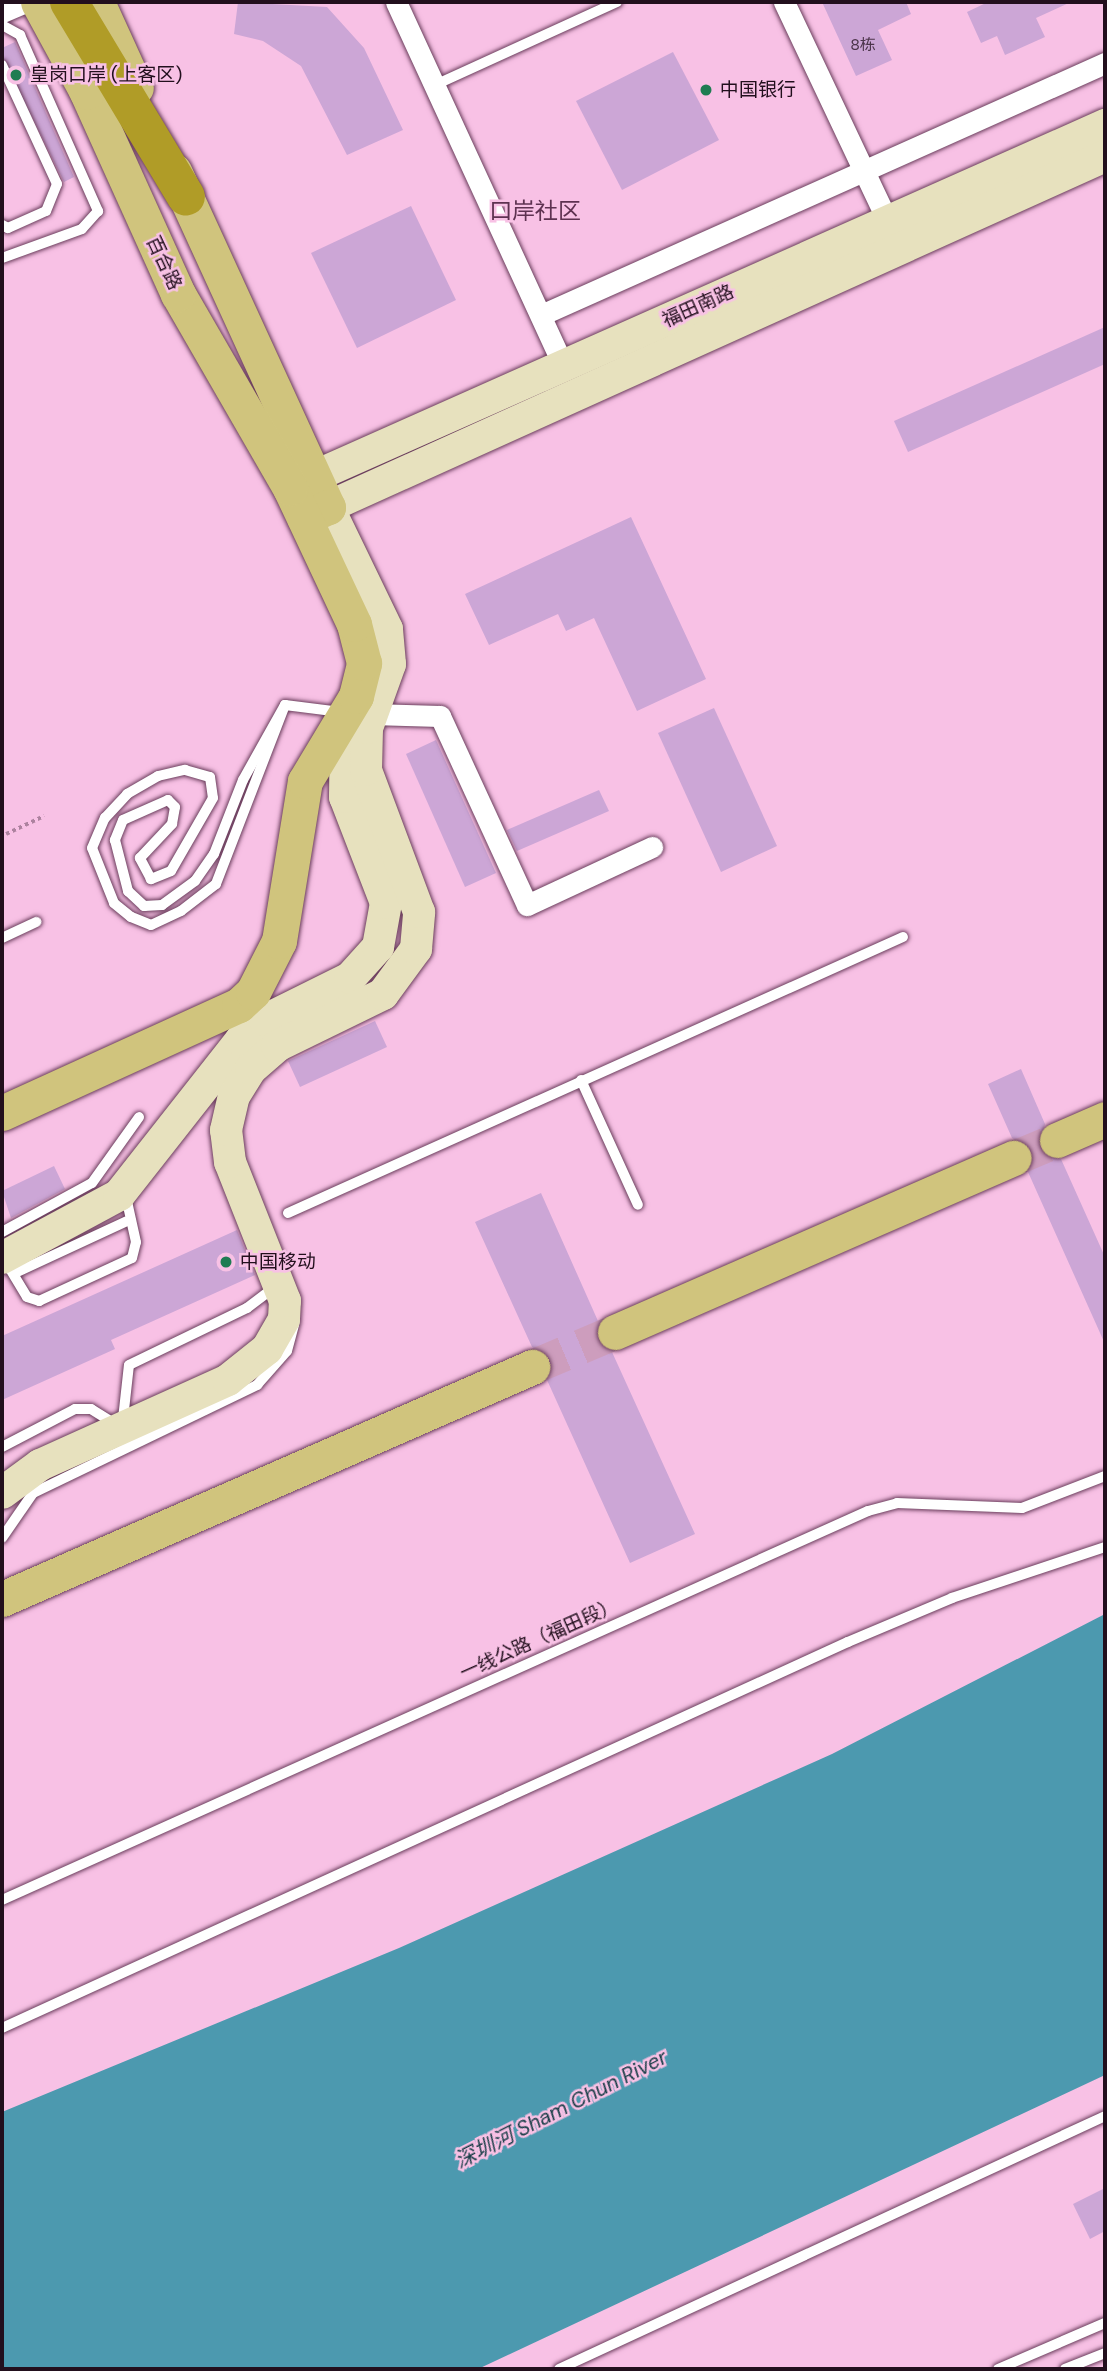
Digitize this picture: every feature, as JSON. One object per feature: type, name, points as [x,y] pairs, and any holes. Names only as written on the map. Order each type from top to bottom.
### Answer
[{"type":"highway","points":[[69,2],[186,197]]},
{"type":"main road","name":"百合路","points":[[38,2],[87,92],[178,294],[309,497]]},
{"type":"main road","points":[[5,1257],[86,1218],[135,1179],[241,1040],[274,1015],[350,978],[383,937],[386,903],[342,785],[359,713],[362,681],[361,641],[309,497],[186,197],[97,2]]},
{"type":"main road","name":"福田南路","points":[[309,497],[563,365],[1105,125]]},
{"type":"main road","name":"福田南路","points":[[309,497],[900,248],[1105,156]]},
{"type":"main road","points":[[2,1113],[222,1013],[253,992],[279,941],[305,781],[359,713]]},
{"type":"main road","points":[[2,1493],[29,1471],[228,1380],[259,1358],[284,1319],[280,1281],[230,1162],[226,1130],[234,1096],[251,1069],[277,1046],[393,986],[420,937],[415,900],[370,795],[359,713]]},
{"type":"main road","points":[[1057,1140],[1105,1119]]},
{"type":"main road","points":[[615,1332],[1014,1158]]},
{"type":"main road","points":[[2,1600],[532,1367]]},
{"type":"street","points":[[2,12],[26,2]]},
{"type":"street","points":[[396,2],[563,365]]},
{"type":"street","points":[[785,2],[900,248]]},
{"type":"street","points":[[541,315],[1105,63]]},
{"type":"street","points":[[359,713],[440,716],[527,905],[652,847]]},
{"type":"lane","points":[[435,85],[617,2]]},
{"type":"lane","points":[[2,26],[20,35],[98,211],[82,229],[2,258]]},
{"type":"lane","points":[[2,65],[57,184],[46,211],[2,225]]},
{"type":"lane","points":[[285,705],[359,713]]},
{"type":"lane","points":[[285,705],[216,884],[181,911],[151,925],[131,918],[114,904],[95,859],[94,841],[105,818],[127,794],[158,776],[185,770],[210,777],[214,798],[171,871],[151,879],[140,858],[172,824],[175,807],[167,800],[123,820],[115,840],[128,891],[144,906],[162,905],[195,881],[214,853],[243,780],[285,705]]},
{"type":"lane","points":[[2,938],[36,922]]},
{"type":"lane","points":[[288,1213],[903,937]]},
{"type":"lane","points":[[581,1080],[638,1205]]},
{"type":"lane","points":[[5,1257],[92,1183],[139,1117]]},
{"type":"lane","points":[[5,1257],[27,1297],[39,1301],[132,1258],[136,1242],[127,1221],[127,1195],[135,1179]]},
{"type":"lane","points":[[5,1257],[127,1221]]},
{"type":"lane","points":[[2,1447],[75,1409],[90,1409],[122,1428],[129,1365],[247,1308],[280,1281],[293,1331],[270,1374],[246,1392],[33,1493],[2,1538]]},
{"type":"lane","name":"一线公路（福田段）","points":[[2,1900],[868,1511],[897,1503],[1022,1508],[1105,1476]]},
{"type":"lane","points":[[2,2028],[848,1642],[951,1598],[1105,1547]]},
{"type":"lane","points":[[559,2369],[1105,2116]]},
{"type":"lane","points":[[999,2369],[1105,2323]]},
{"type":"lane","points":[[1065,2369],[1105,2353]]},
{"type":"path","points":[[6,834],[44,816]]},
{"type":"water","name":"深圳河 Sham Chun River","points":[[1105,1614],[1105,2075],[478,2369],[2,2369],[2,2112],[399,1948],[832,1754]]},
{"type":"building","points":[[238,2],[327,7],[364,48],[403,130],[347,155],[301,66],[263,41],[234,34]]},
{"type":"building","points":[[822,2],[906,2],[911,14],[878,30],[892,60],[856,76]]},
{"type":"building","points":[[988,2],[1071,2],[1036,18],[1045,37],[1005,55],[997,36],[981,43],[967,12]]},
{"type":"building","points":[[15,42],[74,177],[64,182],[2,56],[2,48]]},
{"type":"building","points":[[673,52],[719,140],[622,190],[576,101]]},
{"type":"building","points":[[411,206],[456,300],[357,348],[311,253]]},
{"type":"building","points":[[1105,327],[1105,364],[908,452],[894,421]]},
{"type":"building","points":[[631,517],[706,679],[637,711],[594,618],[566,631],[558,614],[489,645],[465,594]]},
{"type":"building","points":[[714,708],[777,846],[721,872],[658,733]]},
{"type":"building","points":[[436,740],[496,873],[465,887],[406,754]]},
{"type":"building","points":[[599,790],[609,811],[517,851],[507,830]]},
{"type":"building","points":[[375,1021],[387,1047],[300,1087],[288,1061]]},
{"type":"building","points":[[1021,1069],[1045,1124],[1039,1149],[1061,1159],[1105,1257],[1105,1344],[1028,1172],[1032,1149],[1012,1138],[988,1084]]},
{"type":"building","points":[[54,1166],[65,1189],[11,1218],[2,1191]]},
{"type":"building","points":[[541,1193],[598,1321],[597,1341],[612,1352],[695,1534],[630,1563],[547,1380],[550,1358],[532,1347],[475,1222]]},
{"type":"building","points":[[237,1230],[255,1275],[111,1340],[115,1349],[2,1400],[2,1336]]},
{"type":"building","points":[[1105,2188],[1105,2231],[1090,2239],[1073,2204]]},
{"type":"tunnel","points":[[1014,1158],[1057,1140]]},
{"type":"tunnel","points":[[532,1367],[615,1332]]},
{"type":"place","name":"皇岗口岸 (上客区)","points":[[16,75]]},
{"type":"place","name":"中国银行","points":[[706,90]]},
{"type":"place","name":"中国移动","points":[[226,1262]]},
{"type":"district","name":"口岸社区","points":[[535,211]]}]
